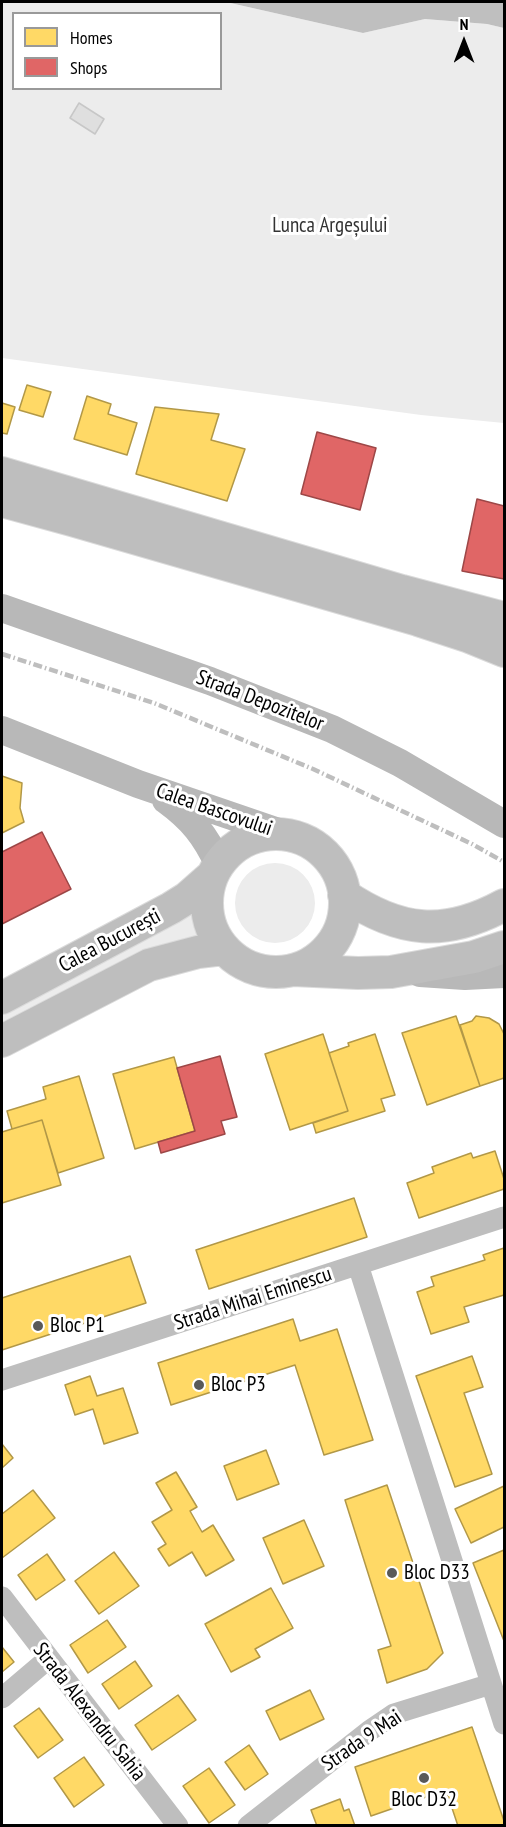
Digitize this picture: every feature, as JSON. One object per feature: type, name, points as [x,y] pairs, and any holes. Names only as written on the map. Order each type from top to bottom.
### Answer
[{"type":"main road","points":[[2,473],[402,591],[504,618]]},
{"type":"main road","points":[[2,501],[418,620],[504,651]]},
{"type":"main road","name":"Strada Depozitelor","points":[[2,608],[210,681],[332,729],[400,763],[504,824]]},
{"type":"main road","name":"Calea Bascovului","points":[[2,730],[138,784],[290,836]]},
{"type":"main road","name":"Calea Bascovului","points":[[138,784],[166,799],[198,827],[211,848],[215,870]]},
{"type":"main road","points":[[263,835],[290,836],[302,839],[322,852],[337,872],[344,895],[343,920],[333,942],[316,959],[305,966],[281,972],[256,969],[233,957],[224,949],[213,931],[207,912],[207,900],[215,870],[227,854],[250,839],[263,835]]},
{"type":"main road","name":"Calea București","points":[[2,998],[171,908],[187,898],[215,870]]},
{"type":"main road","points":[[344,895],[388,920],[435,927],[456,925],[483,917],[504,906]]},
{"type":"main road","points":[[391,972],[474,957],[504,947]]},
{"type":"main road","name":"Calea București","points":[[2,1041],[149,965],[186,954],[224,949]]},
{"type":"main road","points":[[293,970],[465,976],[504,974]]},
{"type":"street","name":"Strada Mihai Eminescu","points":[[2,1380],[504,1217]]},
{"type":"street","points":[[358,1265],[504,1724]]},
{"type":"street","name":"Strada Alexandru Sahia","points":[[2,1597],[178,1826]]},
{"type":"street","points":[[2,1698],[48,1659]]},
{"type":"street","name":"Strada 9 Mai","points":[[248,1826],[394,1714],[491,1683]]},
{"type":"green space","name":"Lunca Argeșului","points":[[2,2],[226,2],[363,33],[425,19],[487,24],[504,28],[504,423],[421,415],[2,358]]},
{"type":"green space","points":[[275,863],[297,870],[303,875],[314,895],[315,903],[308,925],[303,931],[283,942],[275,943],[253,936],[247,931],[236,911],[235,903],[242,881],[247,875],[267,864]]},
{"type":"green space","points":[[212,876],[207,912],[217,940],[2,1041],[2,998]]},
{"type":"shaded area","points":[[226,2],[504,2],[504,28],[487,24],[425,19],[363,33]]},
{"type":"building: Homes","points":[[27,385],[51,392],[43,417],[19,410]]},
{"type":"building: Homes","points":[[87,396],[111,404],[108,414],[137,423],[127,455],[74,439]]},
{"type":"building: Homes","points":[[2,403],[15,407],[7,434],[2,433]]},
{"type":"building: Homes","points":[[155,407],[219,414],[211,440],[245,449],[227,501],[136,474]]},
{"type":"building: Homes","points":[[2,776],[22,783],[20,808],[24,822],[2,833]]},
{"type":"building: Homes","points":[[456,1016],[480,1086],[427,1105],[402,1033]]},
{"type":"building: Homes","points":[[476,1016],[489,1018],[499,1024],[504,1034],[504,1078],[480,1086],[460,1025],[472,1021]]},
{"type":"building: Homes","points":[[323,1034],[348,1111],[290,1130],[265,1054]]},
{"type":"building: Homes","points":[[375,1034],[395,1095],[381,1099],[385,1111],[316,1133],[313,1123],[348,1111],[329,1053],[349,1046],[348,1043]]},
{"type":"building: Homes","points":[[174,1057],[195,1131],[135,1149],[113,1074]]},
{"type":"building: Homes","points":[[79,1076],[104,1158],[58,1173],[42,1120],[12,1129],[7,1111],[46,1099],[43,1087]]},
{"type":"building: Homes","points":[[42,1120],[61,1185],[2,1203],[2,1132]]},
{"type":"building: Homes","points":[[495,1151],[504,1179],[504,1189],[419,1218],[407,1183],[434,1173],[432,1167],[471,1153],[473,1158]]},
{"type":"building: Homes","points":[[354,1198],[367,1237],[209,1289],[196,1250]]},
{"type":"building: Homes","points":[[504,1248],[504,1295],[464,1307],[469,1322],[431,1334],[417,1292],[434,1286],[431,1277],[485,1260],[483,1255]]},
{"type":"building: Homes","name":"Bloc P1","points":[[130,1256],[146,1303],[2,1350],[2,1298]]},
{"type":"building: Homes","name":"Bloc P3","points":[[293,1319],[300,1341],[337,1329],[373,1440],[324,1455],[295,1365],[171,1405],[158,1363]]},
{"type":"building: Homes","points":[[472,1356],[483,1387],[464,1393],[492,1474],[455,1487],[416,1376]]},
{"type":"building: Homes","points":[[90,1376],[97,1396],[123,1388],[138,1433],[104,1444],[93,1409],[75,1415],[65,1385]]},
{"type":"building: Homes","points":[[2,1444],[13,1458],[2,1468]]},
{"type":"building: Homes","points":[[266,1450],[279,1484],[237,1500],[224,1466]]},
{"type":"building: Homes","points":[[176,1472],[197,1507],[190,1511],[202,1532],[213,1525],[234,1560],[206,1576],[192,1552],[169,1566],[158,1549],[166,1544],[152,1522],[172,1510],[156,1483]]},
{"type":"building: Homes","name":"Bloc D33","points":[[387,1485],[443,1653],[427,1669],[387,1683],[378,1650],[391,1646],[345,1500]]},
{"type":"building: Homes","points":[[504,1486],[504,1527],[471,1543],[455,1509]]},
{"type":"building: Homes","points":[[33,1490],[55,1518],[2,1558],[2,1514]]},
{"type":"building: Homes","points":[[304,1520],[324,1566],[283,1584],[263,1538]]},
{"type":"building: Homes","points":[[504,1550],[504,1641],[473,1563]]},
{"type":"building: Homes","points":[[114,1552],[139,1586],[99,1614],[75,1581]]},
{"type":"building: Homes","points":[[47,1554],[65,1580],[36,1600],[18,1575]]},
{"type":"building: Homes","points":[[271,1588],[293,1628],[255,1649],[260,1657],[231,1672],[205,1624]]},
{"type":"building: Homes","points":[[107,1620],[126,1647],[88,1673],[70,1645]]},
{"type":"building: Homes","points":[[2,1647],[14,1662],[2,1672]]},
{"type":"building: Homes","points":[[135,1661],[152,1686],[119,1709],[102,1684]]},
{"type":"building: Homes","points":[[310,1690],[324,1719],[280,1740],[266,1711]]},
{"type":"building: Homes","points":[[178,1695],[196,1720],[152,1750],[135,1725]]},
{"type":"building: Homes","points":[[39,1708],[63,1740],[38,1758],[14,1726]]},
{"type":"building: Homes","name":"Bloc D32","points":[[472,1727],[504,1826],[458,1826],[446,1790],[371,1816],[355,1767]]},
{"type":"building: Homes","points":[[249,1745],[268,1774],[245,1790],[225,1762]]},
{"type":"building: Homes","points":[[84,1757],[104,1785],[74,1807],[54,1778]]},
{"type":"building: Homes","points":[[209,1768],[235,1805],[209,1823],[183,1786]]},
{"type":"building: Homes","points":[[340,1799],[344,1811],[349,1809],[355,1826],[317,1826],[311,1810]]},
{"type":"building: Shops","points":[[317,432],[376,448],[360,510],[301,494]]},
{"type":"building: Shops","points":[[477,499],[504,506],[504,579],[462,571]]},
{"type":"building: Shops","points":[[42,832],[71,889],[2,924],[2,852]]},
{"type":"building: Shops","points":[[220,1056],[237,1117],[221,1121],[225,1134],[161,1153],[158,1142],[195,1131],[177,1068]]},
{"type":"building: Other","points":[[79,103],[104,119],[95,134],[70,118]]},
{"type":"railway","points":[[2,654],[154,703],[313,769],[472,844],[504,862]]},
{"type":"place","name":"Bloc P1","points":[[38,1326]]},
{"type":"place","name":"Bloc P3","points":[[199,1385]]},
{"type":"place","name":"Bloc D33","points":[[392,1573]]},
{"type":"place","name":"Bloc D32","points":[[424,1778]]}]
